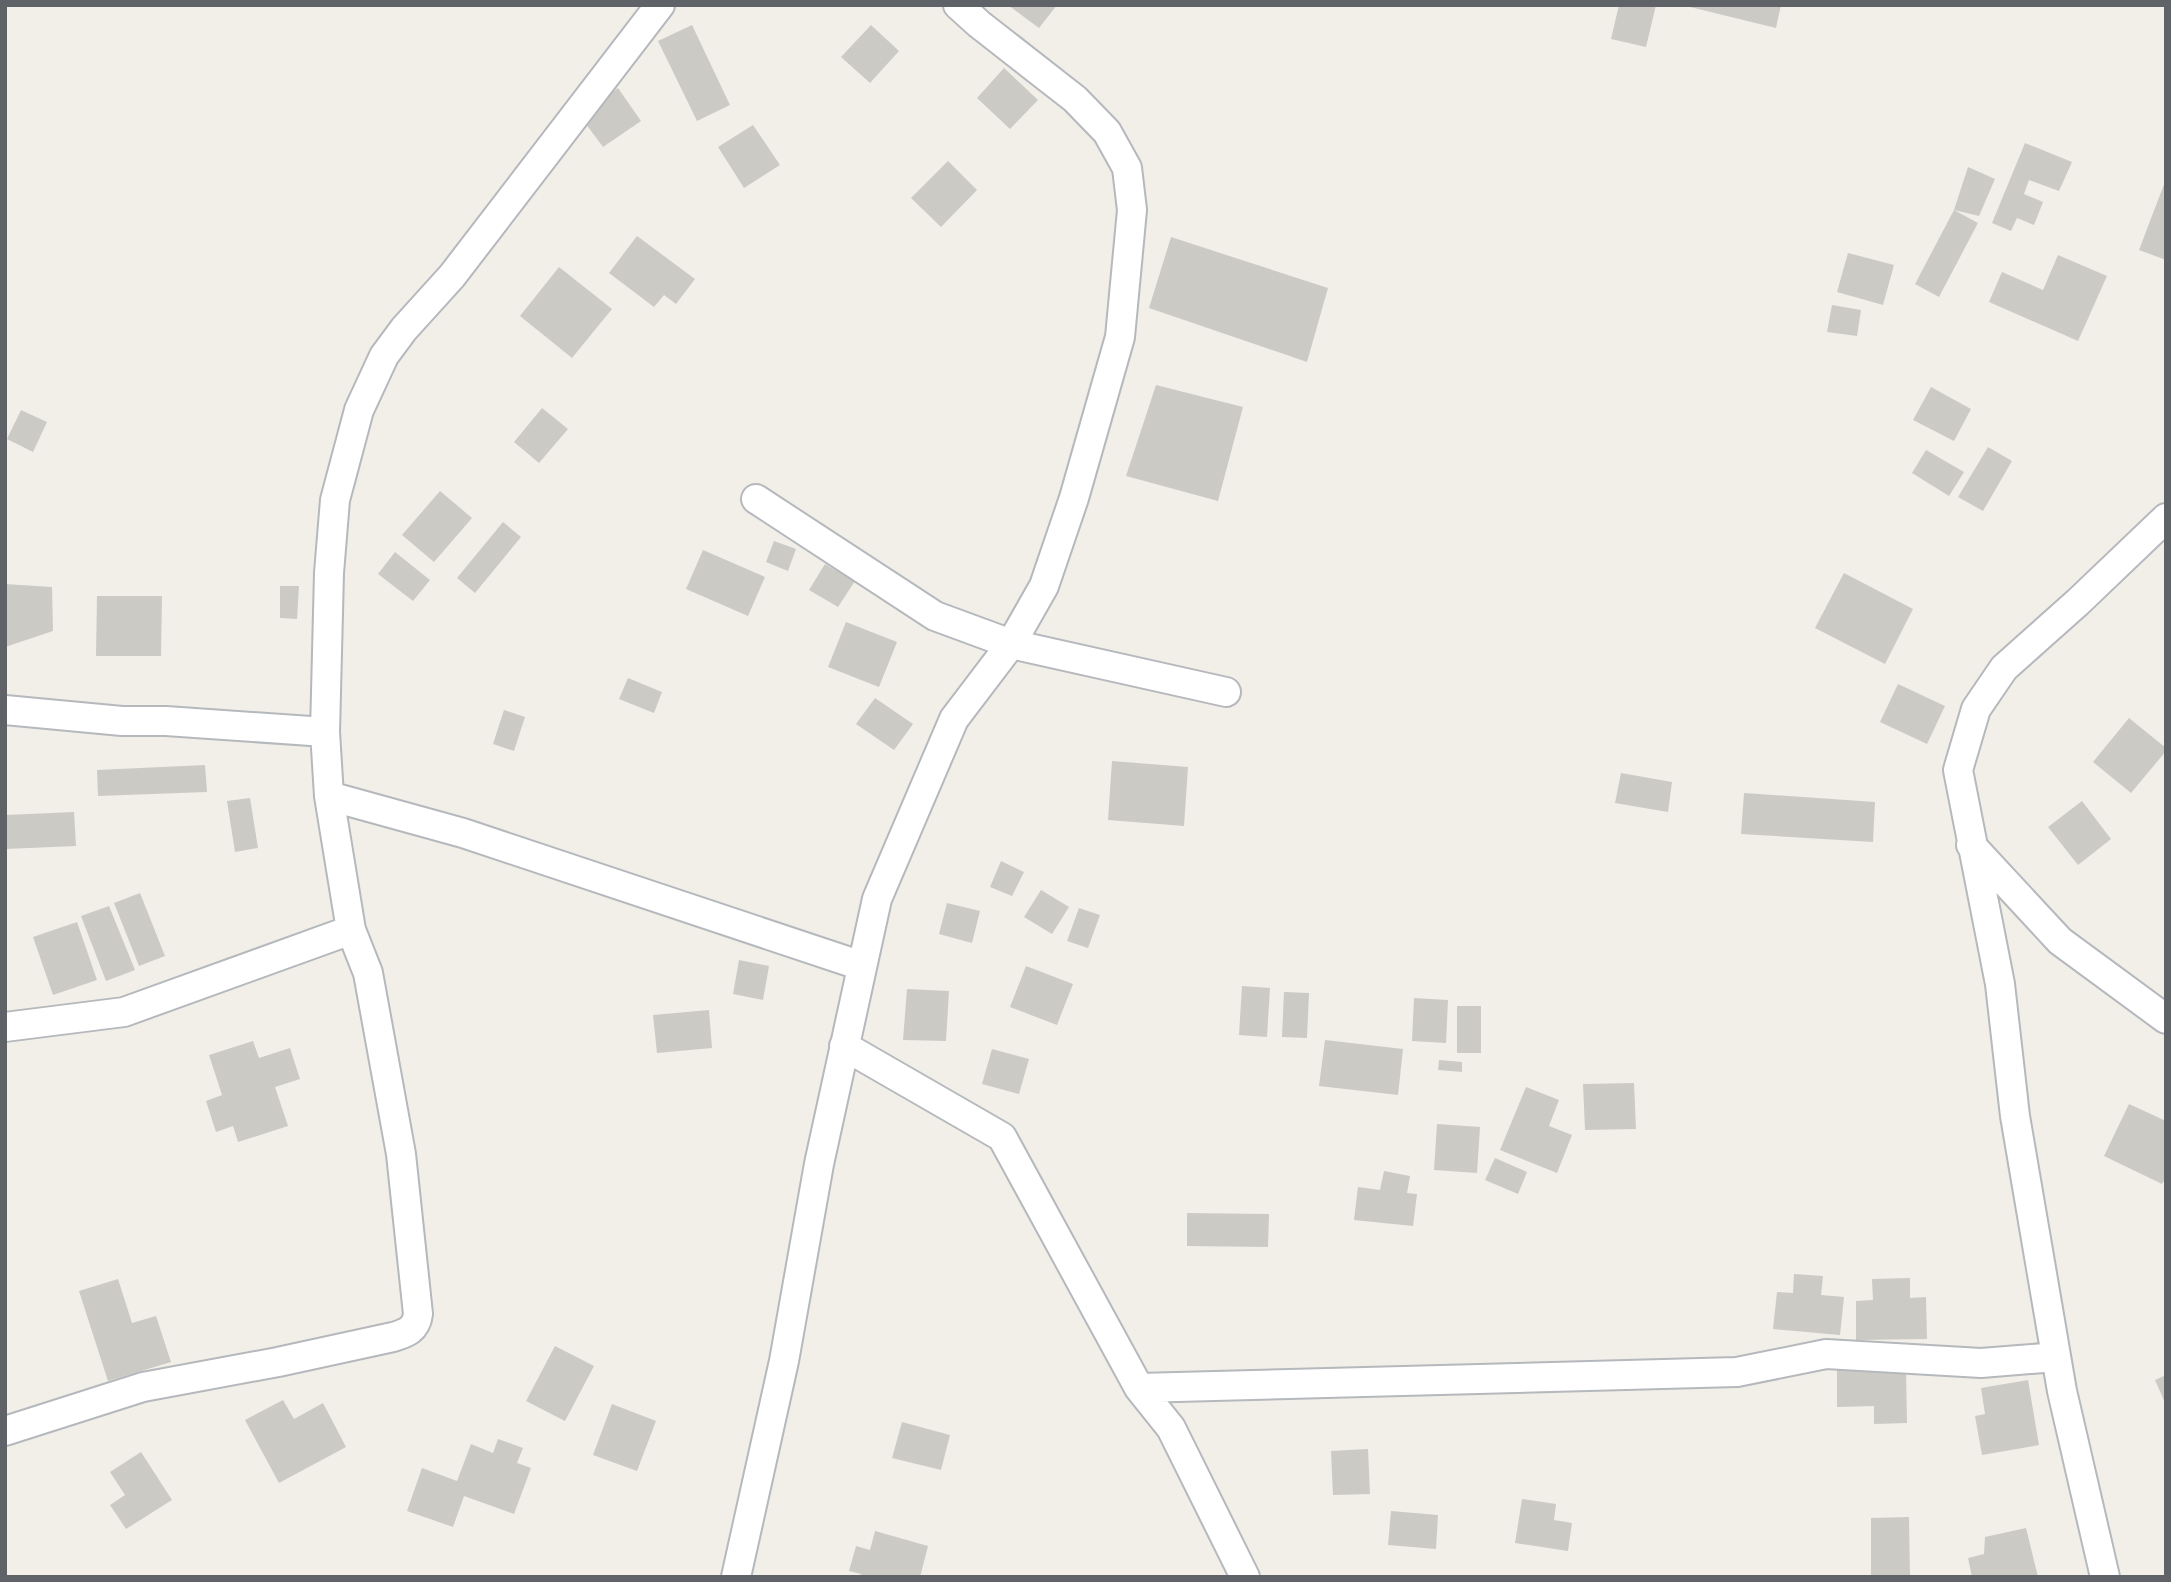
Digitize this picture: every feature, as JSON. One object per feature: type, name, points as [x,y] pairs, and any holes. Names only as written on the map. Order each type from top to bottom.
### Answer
[{"type":"street","points":[[5,1431],[143,1388],[393,1337],[406,1333],[415,1325],[418,1314],[401,1153],[368,973],[351,930],[329,796],[325,732],[329,573],[335,500],[359,410],[384,356],[404,329],[452,276],[660,5]]},
{"type":"street","points":[[736,1577],[784,1361],[819,1164],[877,899],[954,719],[1012,644],[1044,586],[1074,498],[1119,337],[1132,210],[1127,169],[1107,132],[1075,99],[958,5]]},
{"type":"street","points":[[756,499],[935,616],[1012,644],[1226,692]]},
{"type":"street","points":[[2105,1577],[2062,1391],[2015,1116],[2000,984],[1958,770],[1976,709],[2004,668],[2166,518]]},
{"type":"street","points":[[5,710],[122,721],[166,721],[325,732]]},
{"type":"street","points":[[329,796],[463,834],[862,966]]},
{"type":"street","points":[[1971,845],[2060,941],[2166,1019]]},
{"type":"street","points":[[5,1027],[124,1012],[351,930]]},
{"type":"street","points":[[844,1046],[1002,1137],[1139,1388],[1171,1427],[1245,1577]]},
{"type":"street","points":[[1139,1388],[1737,1372],[1826,1354],[1981,1363],[2056,1357]]},
{"type":"building","points":[[1008,5],[1057,5],[1039,28]]},
{"type":"building","points":[[1619,5],[1656,5],[1646,47],[1611,39]]},
{"type":"building","points":[[1682,5],[1781,5],[1776,28]]},
{"type":"building","points":[[692,25],[730,105],[697,121],[658,41]]},
{"type":"building","points":[[871,25],[899,51],[870,83],[841,57]]},
{"type":"building","points":[[1004,68],[1038,100],[1010,129],[977,98]]},
{"type":"building","points":[[618,88],[641,121],[603,147],[580,116]]},
{"type":"building","points":[[753,125],[780,165],[744,188],[718,147]]},
{"type":"building","points":[[2025,143],[2072,162],[2059,191],[2029,180],[2024,194],[2043,202],[2034,225],[2017,218],[2011,231],[1992,223]]},
{"type":"building","points":[[948,161],[977,190],[941,227],[911,198]]},
{"type":"building","points":[[1968,167],[1995,179],[1979,216],[1954,210]]},
{"type":"building","points":[[2166,179],[2166,260],[2139,250]]},
{"type":"building","points":[[1954,210],[1978,223],[1939,297],[1915,284]]},
{"type":"building","points":[[637,236],[695,279],[676,304],[664,295],[654,307],[609,273]]},
{"type":"building","points":[[1171,237],[1328,288],[1307,362],[1149,308]]},
{"type":"building","points":[[1848,253],[1894,265],[1883,305],[1837,292]]},
{"type":"building","points":[[2058,255],[2107,276],[2078,341],[1989,302],[2002,272],[2043,290]]},
{"type":"building","points":[[559,267],[612,309],[572,358],[520,316]]},
{"type":"building","points":[[1832,305],[1861,310],[1857,336],[1827,332]]},
{"type":"building","points":[[1156,385],[1243,407],[1218,501],[1126,476]]},
{"type":"building","points":[[1931,387],[1971,409],[1954,441],[1913,420]]},
{"type":"building","points":[[542,408],[568,429],[539,463],[514,442]]},
{"type":"building","points":[[21,410],[47,422],[33,452],[7,439]]},
{"type":"building","points":[[1988,447],[2012,461],[1983,511],[1958,497]]},
{"type":"building","points":[[1926,450],[1964,472],[1949,496],[1912,473]]},
{"type":"building","points":[[440,491],[472,518],[434,562],[402,535]]},
{"type":"building","points":[[503,522],[521,537],[475,593],[457,578]]},
{"type":"building","points":[[774,541],[796,549],[788,571],[766,562]]},
{"type":"building","points":[[703,550],[765,577],[748,616],[686,589]]},
{"type":"building","points":[[395,552],[430,580],[413,601],[378,574]]},
{"type":"building","points":[[825,564],[855,581],[838,607],[809,590]]},
{"type":"building","points":[[1844,573],[1913,609],[1885,664],[1815,628]]},
{"type":"building","points":[[5,584],[52,587],[53,631],[5,647]]},
{"type":"building","points":[[280,586],[299,586],[297,619],[280,618]]},
{"type":"building","points":[[97,596],[162,596],[161,656],[96,656]]},
{"type":"building","points":[[846,622],[897,642],[879,687],[828,667]]},
{"type":"building","points":[[628,678],[662,692],[654,713],[619,699]]},
{"type":"building","points":[[1898,684],[1945,706],[1927,744],[1880,722]]},
{"type":"building","points":[[875,698],[913,724],[894,750],[856,724]]},
{"type":"building","points":[[504,710],[525,717],[514,751],[493,744]]},
{"type":"building","points":[[2129,718],[2166,748],[2131,793],[2093,762]]},
{"type":"building","points":[[1112,761],[1188,767],[1184,826],[1108,820]]},
{"type":"building","points":[[205,765],[207,792],[98,796],[97,770]]},
{"type":"building","points":[[1621,773],[1672,782],[1668,812],[1615,803]]},
{"type":"building","points":[[1744,793],[1875,802],[1873,842],[1741,834]]},
{"type":"building","points":[[250,798],[258,848],[235,852],[227,801]]},
{"type":"building","points":[[2082,801],[2111,839],[2078,865],[2048,827]]},
{"type":"building","points":[[74,812],[76,846],[5,849],[5,815]]},
{"type":"building","points":[[1001,861],[1024,872],[1012,896],[990,887]]},
{"type":"building","points":[[1041,890],[1069,907],[1052,934],[1024,917]]},
{"type":"building","points":[[140,893],[165,956],[139,966],[114,903]]},
{"type":"building","points":[[947,903],[980,911],[972,943],[939,934]]},
{"type":"building","points":[[109,906],[135,970],[106,981],[81,916]]},
{"type":"building","points":[[1079,908],[1100,915],[1088,948],[1067,941]]},
{"type":"building","points":[[77,922],[97,980],[53,995],[33,937]]},
{"type":"building","points":[[739,960],[769,966],[763,1000],[733,994]]},
{"type":"building","points":[[1026,966],[1073,984],[1057,1025],[1010,1007]]},
{"type":"building","points":[[1242,986],[1270,988],[1267,1037],[1239,1035]]},
{"type":"building","points":[[907,989],[949,991],[946,1041],[903,1040]]},
{"type":"building","points":[[1284,992],[1309,993],[1307,1038],[1282,1037]]},
{"type":"building","points":[[1414,998],[1448,1000],[1446,1043],[1412,1041]]},
{"type":"building","points":[[1457,1006],[1481,1006],[1481,1053],[1457,1053]]},
{"type":"building","points":[[709,1010],[712,1048],[657,1053],[653,1015]]},
{"type":"building","points":[[1325,1040],[1403,1049],[1398,1095],[1319,1086]]},
{"type":"building","points":[[253,1041],[259,1058],[290,1048],[300,1079],[275,1087],[288,1126],[238,1142],[233,1126],[216,1132],[206,1101],[222,1095],[209,1055]]},
{"type":"building","points":[[992,1049],[1029,1059],[1019,1094],[982,1084]]},
{"type":"building","points":[[1439,1060],[1462,1062],[1462,1072],[1438,1070]]},
{"type":"building","points":[[1634,1083],[1636,1129],[1585,1130],[1583,1084]]},
{"type":"building","points":[[1526,1087],[1559,1100],[1549,1126],[1572,1135],[1557,1173],[1500,1150]]},
{"type":"building","points":[[2129,1104],[2166,1121],[2166,1177],[2162,1184],[2104,1156]]},
{"type":"building","points":[[1437,1124],[1480,1127],[1477,1173],[1434,1170]]},
{"type":"building","points":[[1495,1158],[1527,1172],[1518,1194],[1485,1180]]},
{"type":"building","points":[[1384,1171],[1410,1176],[1407,1193],[1417,1194],[1413,1226],[1354,1220],[1358,1187],[1380,1190]]},
{"type":"building","points":[[1187,1213],[1269,1214],[1268,1247],[1187,1246]]},
{"type":"building","points":[[1794,1274],[1823,1276],[1821,1295],[1844,1297],[1840,1335],[1773,1329],[1777,1292],[1793,1293]]},
{"type":"building","points":[[1910,1278],[1910,1298],[1926,1297],[1927,1339],[1856,1340],[1856,1301],[1873,1300],[1872,1279]]},
{"type":"building","points":[[118,1279],[132,1323],[156,1316],[171,1362],[108,1381],[79,1291]]},
{"type":"building","points":[[555,1346],[594,1366],[565,1421],[526,1401]]},
{"type":"building","points":[[1906,1367],[1907,1423],[1874,1424],[1874,1406],[1837,1407],[1837,1369]]},
{"type":"building","points":[[2166,1375],[2166,1405],[2155,1380]]},
{"type":"building","points":[[2028,1380],[2039,1445],[1982,1455],[1975,1416],[1985,1414],[1981,1388]]},
{"type":"building","points":[[283,1400],[294,1419],[323,1403],[346,1447],[279,1483],[245,1420]]},
{"type":"building","points":[[612,1404],[656,1421],[637,1471],[593,1455]]},
{"type":"building","points":[[902,1422],[950,1435],[941,1470],[892,1458]]},
{"type":"building","points":[[498,1439],[523,1448],[517,1463],[531,1468],[514,1514],[464,1496],[453,1527],[407,1511],[422,1468],[457,1481],[471,1444],[493,1453]]},
{"type":"building","points":[[1368,1449],[1370,1494],[1333,1495],[1331,1451]]},
{"type":"building","points":[[141,1452],[172,1500],[126,1529],[110,1505],[125,1495],[110,1472]]},
{"type":"building","points":[[1522,1499],[1556,1504],[1554,1520],[1572,1523],[1568,1551],[1515,1543]]},
{"type":"building","points":[[1391,1511],[1438,1515],[1436,1549],[1388,1545]]},
{"type":"building","points":[[1909,1517],[1910,1577],[1871,1577],[1871,1518]]},
{"type":"building","points":[[2026,1528],[2038,1577],[1972,1577],[1968,1558],[1984,1554],[1985,1537]]},
{"type":"building","points":[[875,1531],[928,1546],[920,1577],[860,1577],[861,1574],[849,1571],[856,1546],[870,1550]]}]
